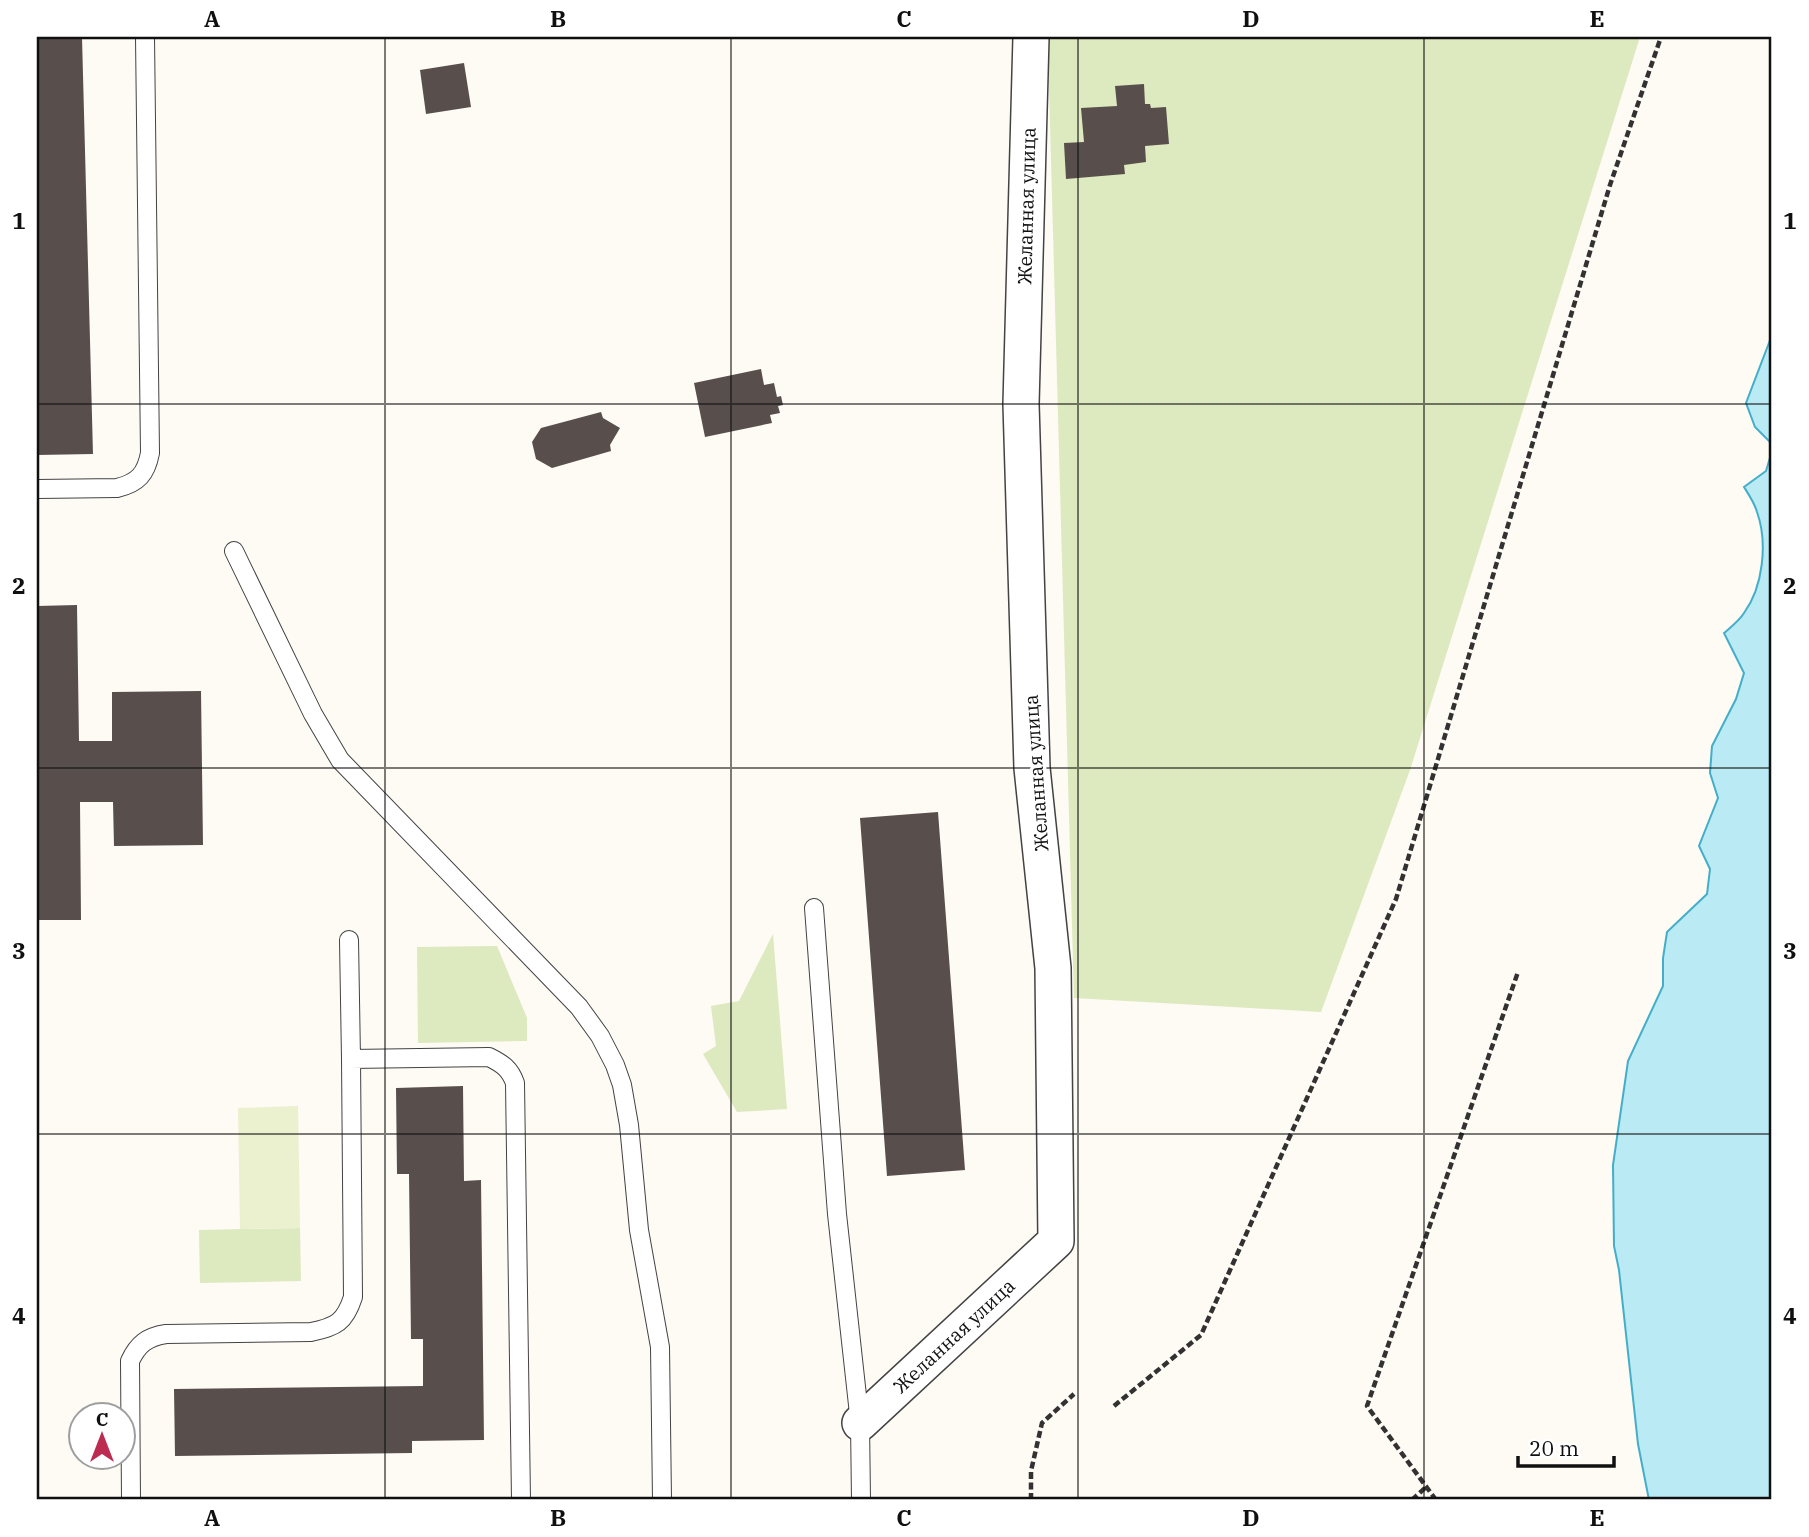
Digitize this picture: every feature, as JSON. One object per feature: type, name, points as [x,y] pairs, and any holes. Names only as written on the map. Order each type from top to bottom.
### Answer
[{"type":"street","name":"Желанная улица","points":[[860,1423],[1056,1241],[1053,968],[1032,768],[1021,404],[1022,290],[1031,37]]},
{"type":"lane","points":[[37,489],[117,488],[130,485],[147,469],[150,453],[145,37]]},
{"type":"lane","points":[[234,551],[313,715],[340,760],[579,1007],[600,1036],[615,1065],[622,1085],[629,1125],[638,1221],[660,1348],[662,1500]]},
{"type":"lane","points":[[814,908],[838,1226],[860,1423],[861,1500]]},
{"type":"lane","points":[[131,1500],[130,1362],[135,1350],[142,1343],[152,1337],[166,1335],[311,1332],[330,1329],[349,1311],[353,1297],[349,940]]},
{"type":"lane","points":[[351,1059],[489,1057],[502,1063],[511,1072],[515,1083],[521,1500]]},
{"type":"path","points":[[1114,1406],[1201,1335],[1396,899],[1611,185],[1661,37]]},
{"type":"path","points":[[1436,1500],[1367,1406],[1518,972]]},
{"type":"path","points":[[1031,1500],[1031,1471],[1042,1423],[1074,1394]]},
{"type":"path","points":[[1412,1500],[1426,1487]]},
{"type":"green space","points":[[1045,37],[1640,37],[1410,770],[1321,1012],[1074,998],[1048,50]]},
{"type":"green space","points":[[773,934],[787,1109],[737,1112],[703,1054],[716,1046],[711,1006],[739,1001]]},
{"type":"green space","points":[[497,946],[527,1018],[527,1041],[418,1043],[417,947]]},
{"type":"green space","points":[[298,1106],[300,1228],[240,1229],[238,1108]]},
{"type":"green space","points":[[300,1228],[301,1281],[200,1283],[199,1230]]},
{"type":"water","points":[[1772,335],[1772,444],[1755,427],[1746,403]]},
{"type":"water","points":[[1772,451],[1772,1500],[1649,1500],[1638,1444],[1614,1246],[1613,1165],[1628,1061],[1663,986],[1667,932],[1707,894],[1710,869],[1699,846],[1718,798],[1710,773],[1712,746],[1736,699],[1744,673],[1724,633],[1740,619],[1750,602],[1756,591],[1762,564],[1760,524],[1755,506],[1744,487],[1766,471]]},
{"type":"building","points":[[37,37],[82,37],[93,454],[37,455]]},
{"type":"building","points":[[464,63],[471,107],[426,114],[420,70]]},
{"type":"building","points":[[1144,84],[1145,104],[1150,104],[1151,108],[1166,107],[1169,144],[1145,146],[1146,162],[1124,165],[1125,174],[1066,179],[1064,143],[1084,142],[1081,108],[1117,106],[1115,86]]},
{"type":"building","points":[[761,369],[764,385],[774,383],[777,397],[781,396],[783,405],[778,406],[780,413],[770,415],[772,423],[705,437],[694,383]]},
{"type":"building","points":[[601,412],[603,418],[620,428],[610,445],[611,451],[552,468],[536,459],[532,442],[541,428]]},
{"type":"building","points":[[77,605],[79,741],[112,741],[112,692],[201,691],[203,845],[114,846],[113,802],[80,802],[81,920],[37,920],[37,606]]},
{"type":"building","points":[[938,812],[965,1170],[887,1176],[860,818]]},
{"type":"building","points":[[463,1086],[464,1181],[481,1180],[484,1440],[412,1441],[412,1453],[175,1456],[174,1389],[423,1386],[423,1339],[411,1339],[409,1174],[397,1174],[396,1088]]}]
